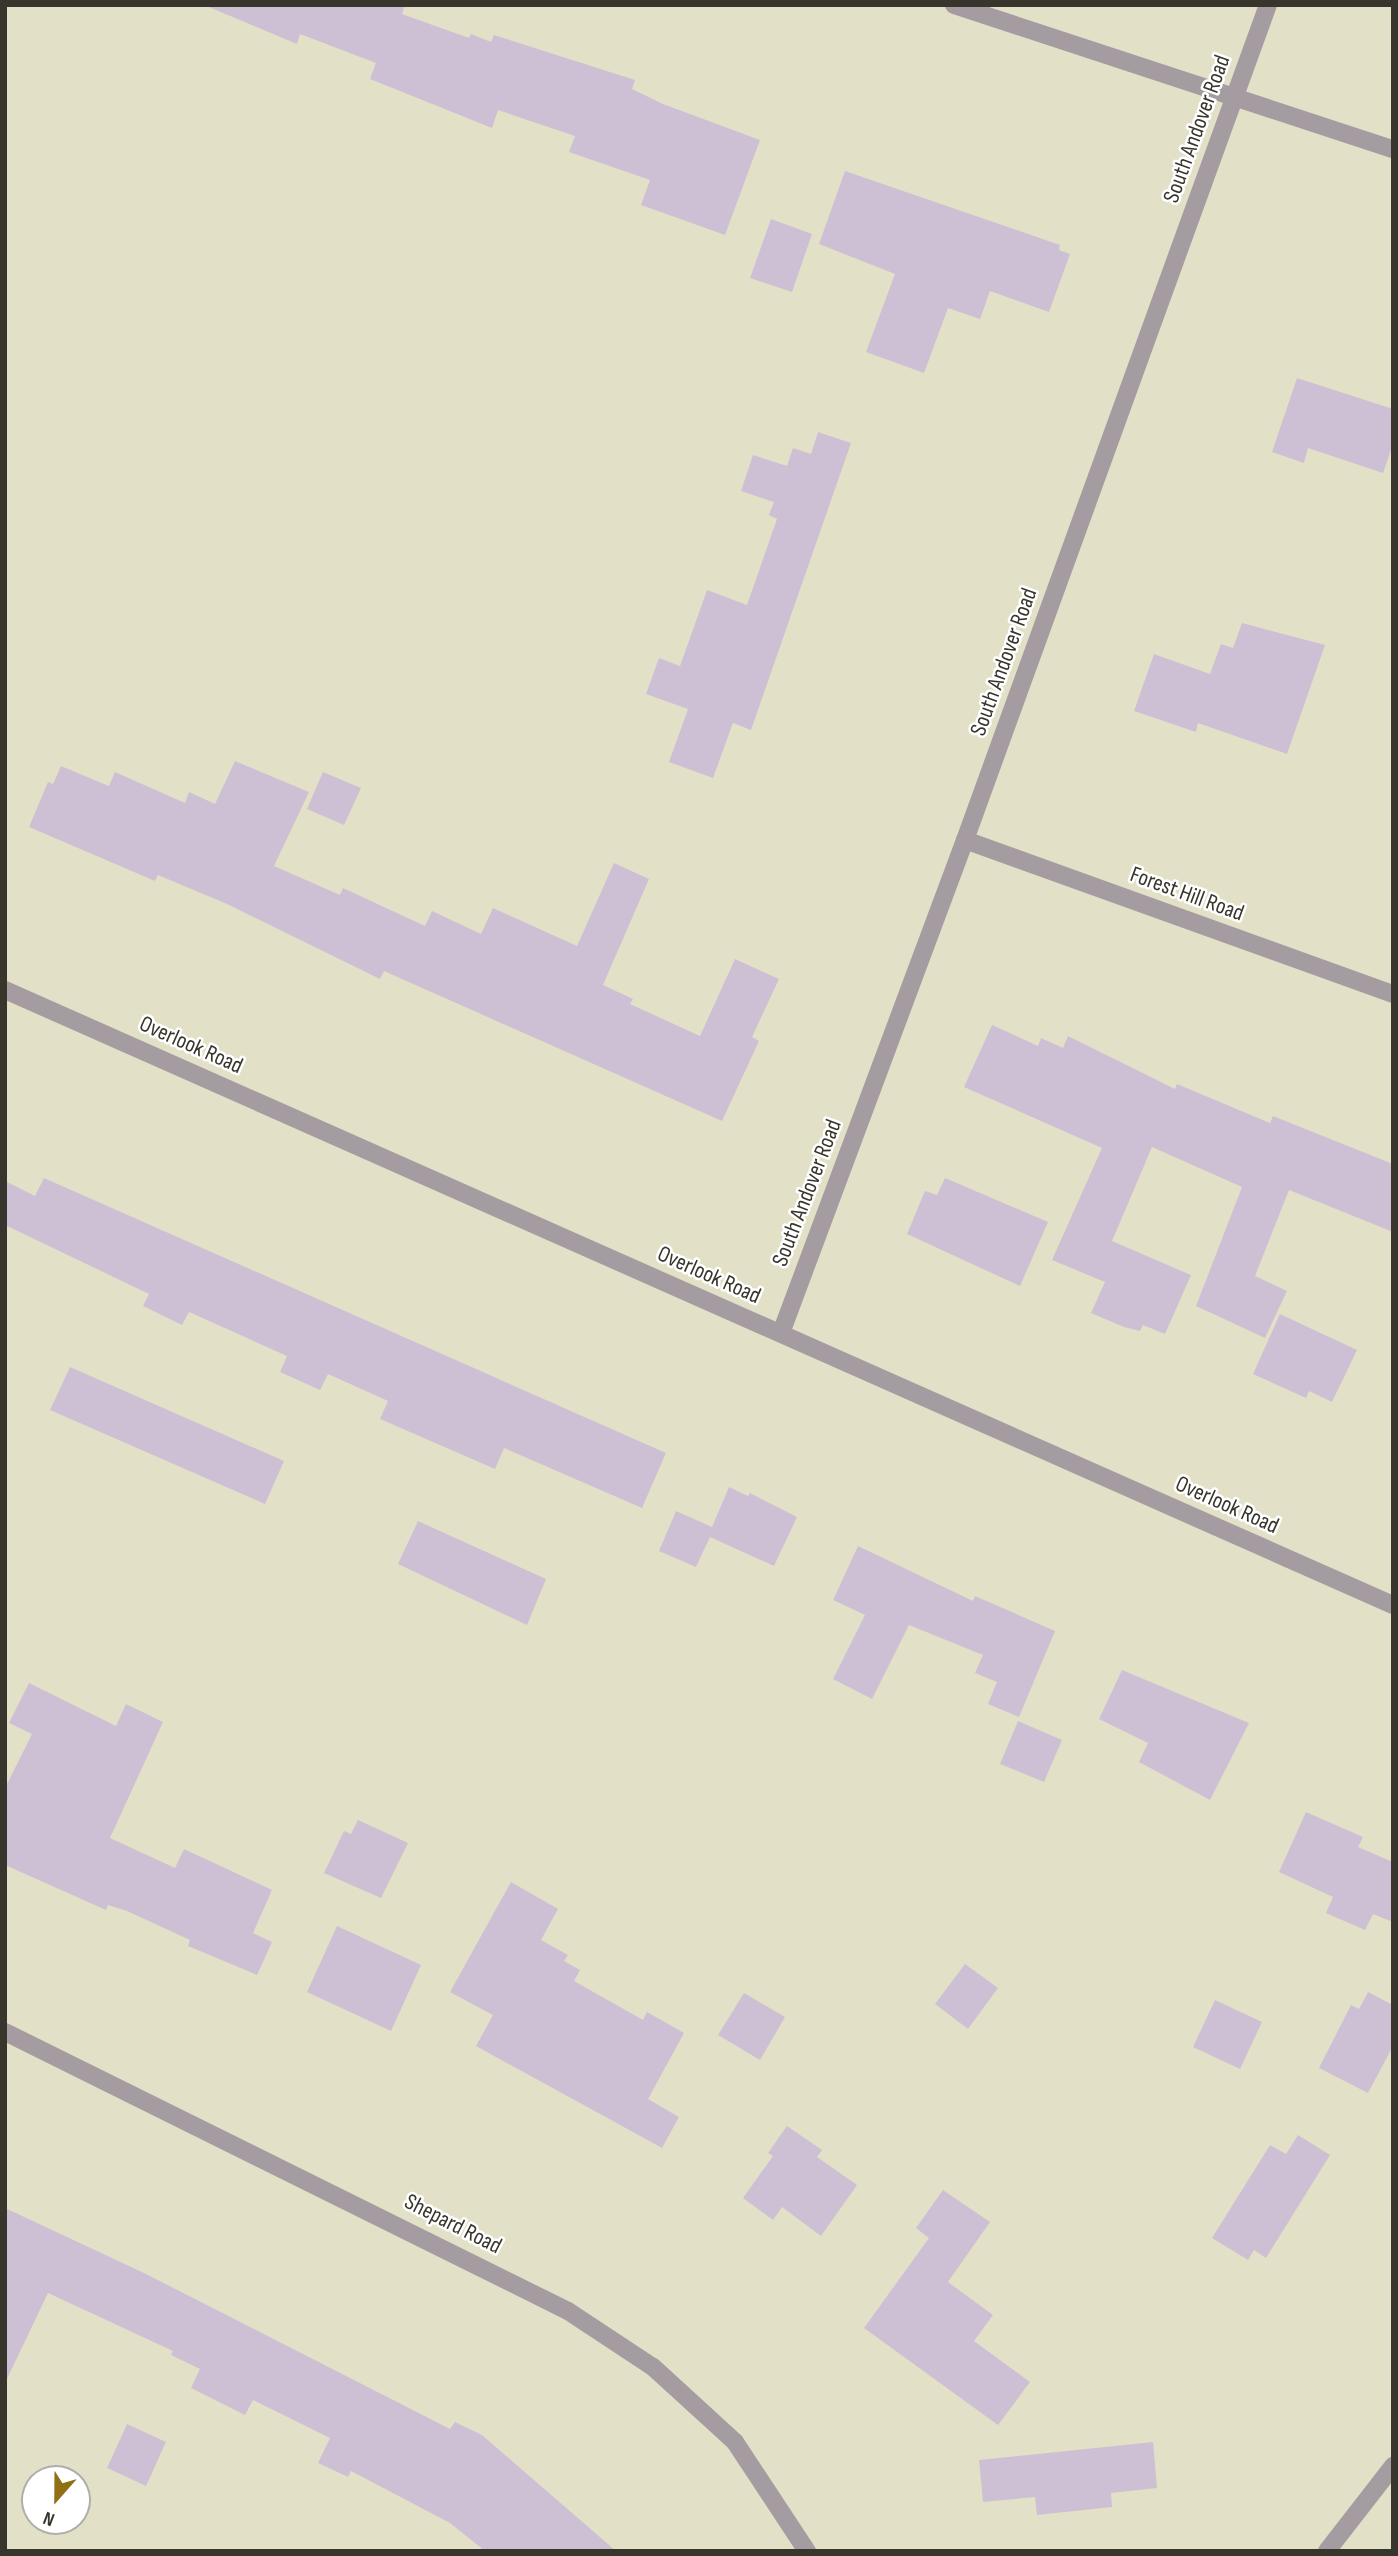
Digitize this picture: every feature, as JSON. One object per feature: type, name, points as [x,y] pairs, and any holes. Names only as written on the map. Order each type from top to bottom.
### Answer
[{"type":"street","points":[[954,5],[1393,149]]},
{"type":"street","name":"South Andover Road","points":[[781,1333],[965,841],[1268,5]]},
{"type":"street","name":"Forest Hill Road","points":[[965,841],[1393,994]]},
{"type":"street","name":"Overlook Road","points":[[5,990],[1393,1605]]},
{"type":"street","name":"Shepard Road","points":[[5,2032],[568,2311],[653,2367],[735,2442],[807,2551]]},
{"type":"street","points":[[1327,2551],[1393,2466]]},
{"type":"building","points":[[204,5],[405,5],[402,14],[469,38],[471,34],[491,42],[494,35],[635,80],[632,89],[663,104],[760,140],[725,235],[641,205],[650,180],[569,152],[575,136],[498,110],[492,128],[370,79],[376,63],[300,34],[297,44]]},
{"type":"building","points":[[845,171],[1060,245],[1059,250],[1070,254],[1049,312],[990,291],[980,319],[948,308],[924,373],[866,352],[895,274],[819,244]]},
{"type":"building","points":[[771,219],[812,234],[792,292],[750,278]]},
{"type":"building","points":[[1297,378],[1393,409],[1393,444],[1383,473],[1308,448],[1304,463],[1272,452]]},
{"type":"building","points":[[818,432],[851,443],[751,730],[733,723],[713,778],[669,762],[688,709],[646,694],[659,658],[680,666],[707,590],[747,605],[777,519],[769,515],[774,502],[741,491],[753,455],[787,466],[793,448],[811,454]]},
{"type":"building","points":[[1242,623],[1325,645],[1287,754],[1198,723],[1196,732],[1134,711],[1154,654],[1210,674],[1221,644],[1233,648]]},
{"type":"building","points":[[235,761],[309,792],[274,866],[340,895],[343,888],[425,926],[432,911],[481,934],[493,908],[577,946],[614,863],[649,879],[603,985],[633,999],[630,1004],[700,1036],[735,959],[779,979],[752,1037],[759,1041],[722,1121],[384,971],[380,979],[227,904],[158,875],[155,881],[29,827],[48,782],[53,784],[61,766],[109,786],[115,772],[185,803],[189,792],[215,804]]},
{"type":"building","points":[[323,772],[361,788],[344,825],[307,809]]},
{"type":"building","points":[[992,1025],[1038,1046],[1041,1038],[1063,1048],[1068,1036],[1175,1089],[1177,1084],[1270,1123],[1273,1116],[1393,1164],[1393,1232],[1289,1190],[1255,1276],[1287,1291],[1265,1338],[1196,1306],[1242,1187],[1152,1147],[1112,1241],[1191,1275],[1165,1334],[1143,1325],[1140,1331],[1124,1327],[1091,1313],[1105,1282],[1052,1260],[1102,1148],[964,1087]]},
{"type":"building","points":[[44,1178],[666,1453],[642,1508],[504,1448],[495,1469],[380,1419],[388,1401],[328,1374],[320,1390],[280,1372],[287,1356],[189,1312],[182,1325],[143,1306],[149,1294],[5,1225],[5,1181],[35,1196]]},
{"type":"building","points":[[945,1178],[1048,1222],[1020,1286],[907,1234],[925,1191],[937,1195]]},
{"type":"building","points":[[1280,1314],[1357,1350],[1332,1402],[1309,1391],[1306,1398],[1253,1374]]},
{"type":"building","points":[[70,1367],[284,1461],[265,1504],[50,1410]]},
{"type":"building","points":[[729,1487],[748,1496],[750,1493],[797,1517],[774,1566],[710,1537],[696,1567],[659,1551],[676,1511],[712,1527]]},
{"type":"building","points":[[418,1521],[546,1579],[527,1625],[398,1564]]},
{"type":"building","points":[[858,1546],[973,1601],[975,1596],[1055,1631],[1019,1717],[988,1704],[997,1682],[975,1673],[983,1655],[909,1625],[872,1699],[833,1679],[865,1615],[833,1600]]},
{"type":"building","points":[[1122,1670],[1249,1723],[1210,1800],[1139,1762],[1148,1743],[1099,1719]]},
{"type":"building","points":[[29,1683],[116,1726],[126,1704],[163,1722],[110,1838],[175,1868],[184,1849],[272,1890],[253,1933],[272,1942],[257,1975],[188,1946],[190,1940],[127,1911],[108,1905],[106,1910],[5,1865],[5,1788],[32,1734],[9,1723]]},
{"type":"building","points":[[1018,1721],[1062,1740],[1044,1782],[1000,1764]]},
{"type":"building","points":[[1306,1812],[1363,1837],[1358,1847],[1393,1862],[1393,1922],[1373,1914],[1365,1930],[1326,1913],[1333,1897],[1279,1872]]},
{"type":"building","points":[[358,1820],[408,1843],[381,1898],[324,1873],[344,1831],[351,1834]]},
{"type":"building","points":[[511,1882],[558,1909],[541,1940],[568,1955],[564,1961],[580,1970],[574,1981],[643,2020],[647,2012],[684,2033],[648,2099],[679,2117],[662,2148],[476,2046],[493,2015],[450,1992]]},
{"type":"building","points":[[337,1926],[421,1965],[391,2031],[307,1992]]},
{"type":"building","points":[[965,1964],[998,1988],[968,2029],[935,2004]]},
{"type":"building","points":[[1368,1992],[1393,2005],[1393,2046],[1368,2093],[1319,2068],[1351,2005],[1359,2009]]},
{"type":"building","points":[[744,1993],[785,2017],[760,2060],[718,2035]]},
{"type":"building","points":[[1215,2000],[1262,2022],[1240,2069],[1193,2047]]},
{"type":"building","points":[[787,2126],[822,2150],[817,2157],[857,2185],[821,2236],[782,2207],[773,2220],[743,2198],[773,2156],[768,2153]]},
{"type":"building","points":[[1298,2135],[1330,2155],[1266,2258],[1254,2250],[1248,2260],[1212,2238],[1270,2145],[1286,2154]]},
{"type":"building","points":[[943,2190],[990,2222],[948,2282],[993,2315],[974,2341],[1030,2382],[998,2425],[864,2328],[929,2238],[916,2228]]},
{"type":"building","points":[[5,2208],[144,2273],[450,2429],[455,2422],[482,2435],[616,2551],[485,2551],[450,2523],[351,2471],[348,2477],[318,2463],[330,2438],[253,2400],[245,2415],[191,2388],[200,2369],[171,2355],[173,2351],[48,2293],[5,2383]]},
{"type":"building","points":[[127,2424],[166,2442],[146,2486],[107,2468]]},
{"type":"building","points":[[1153,2442],[1157,2488],[1111,2493],[1112,2507],[1037,2515],[1035,2497],[983,2502],[979,2460]]}]
